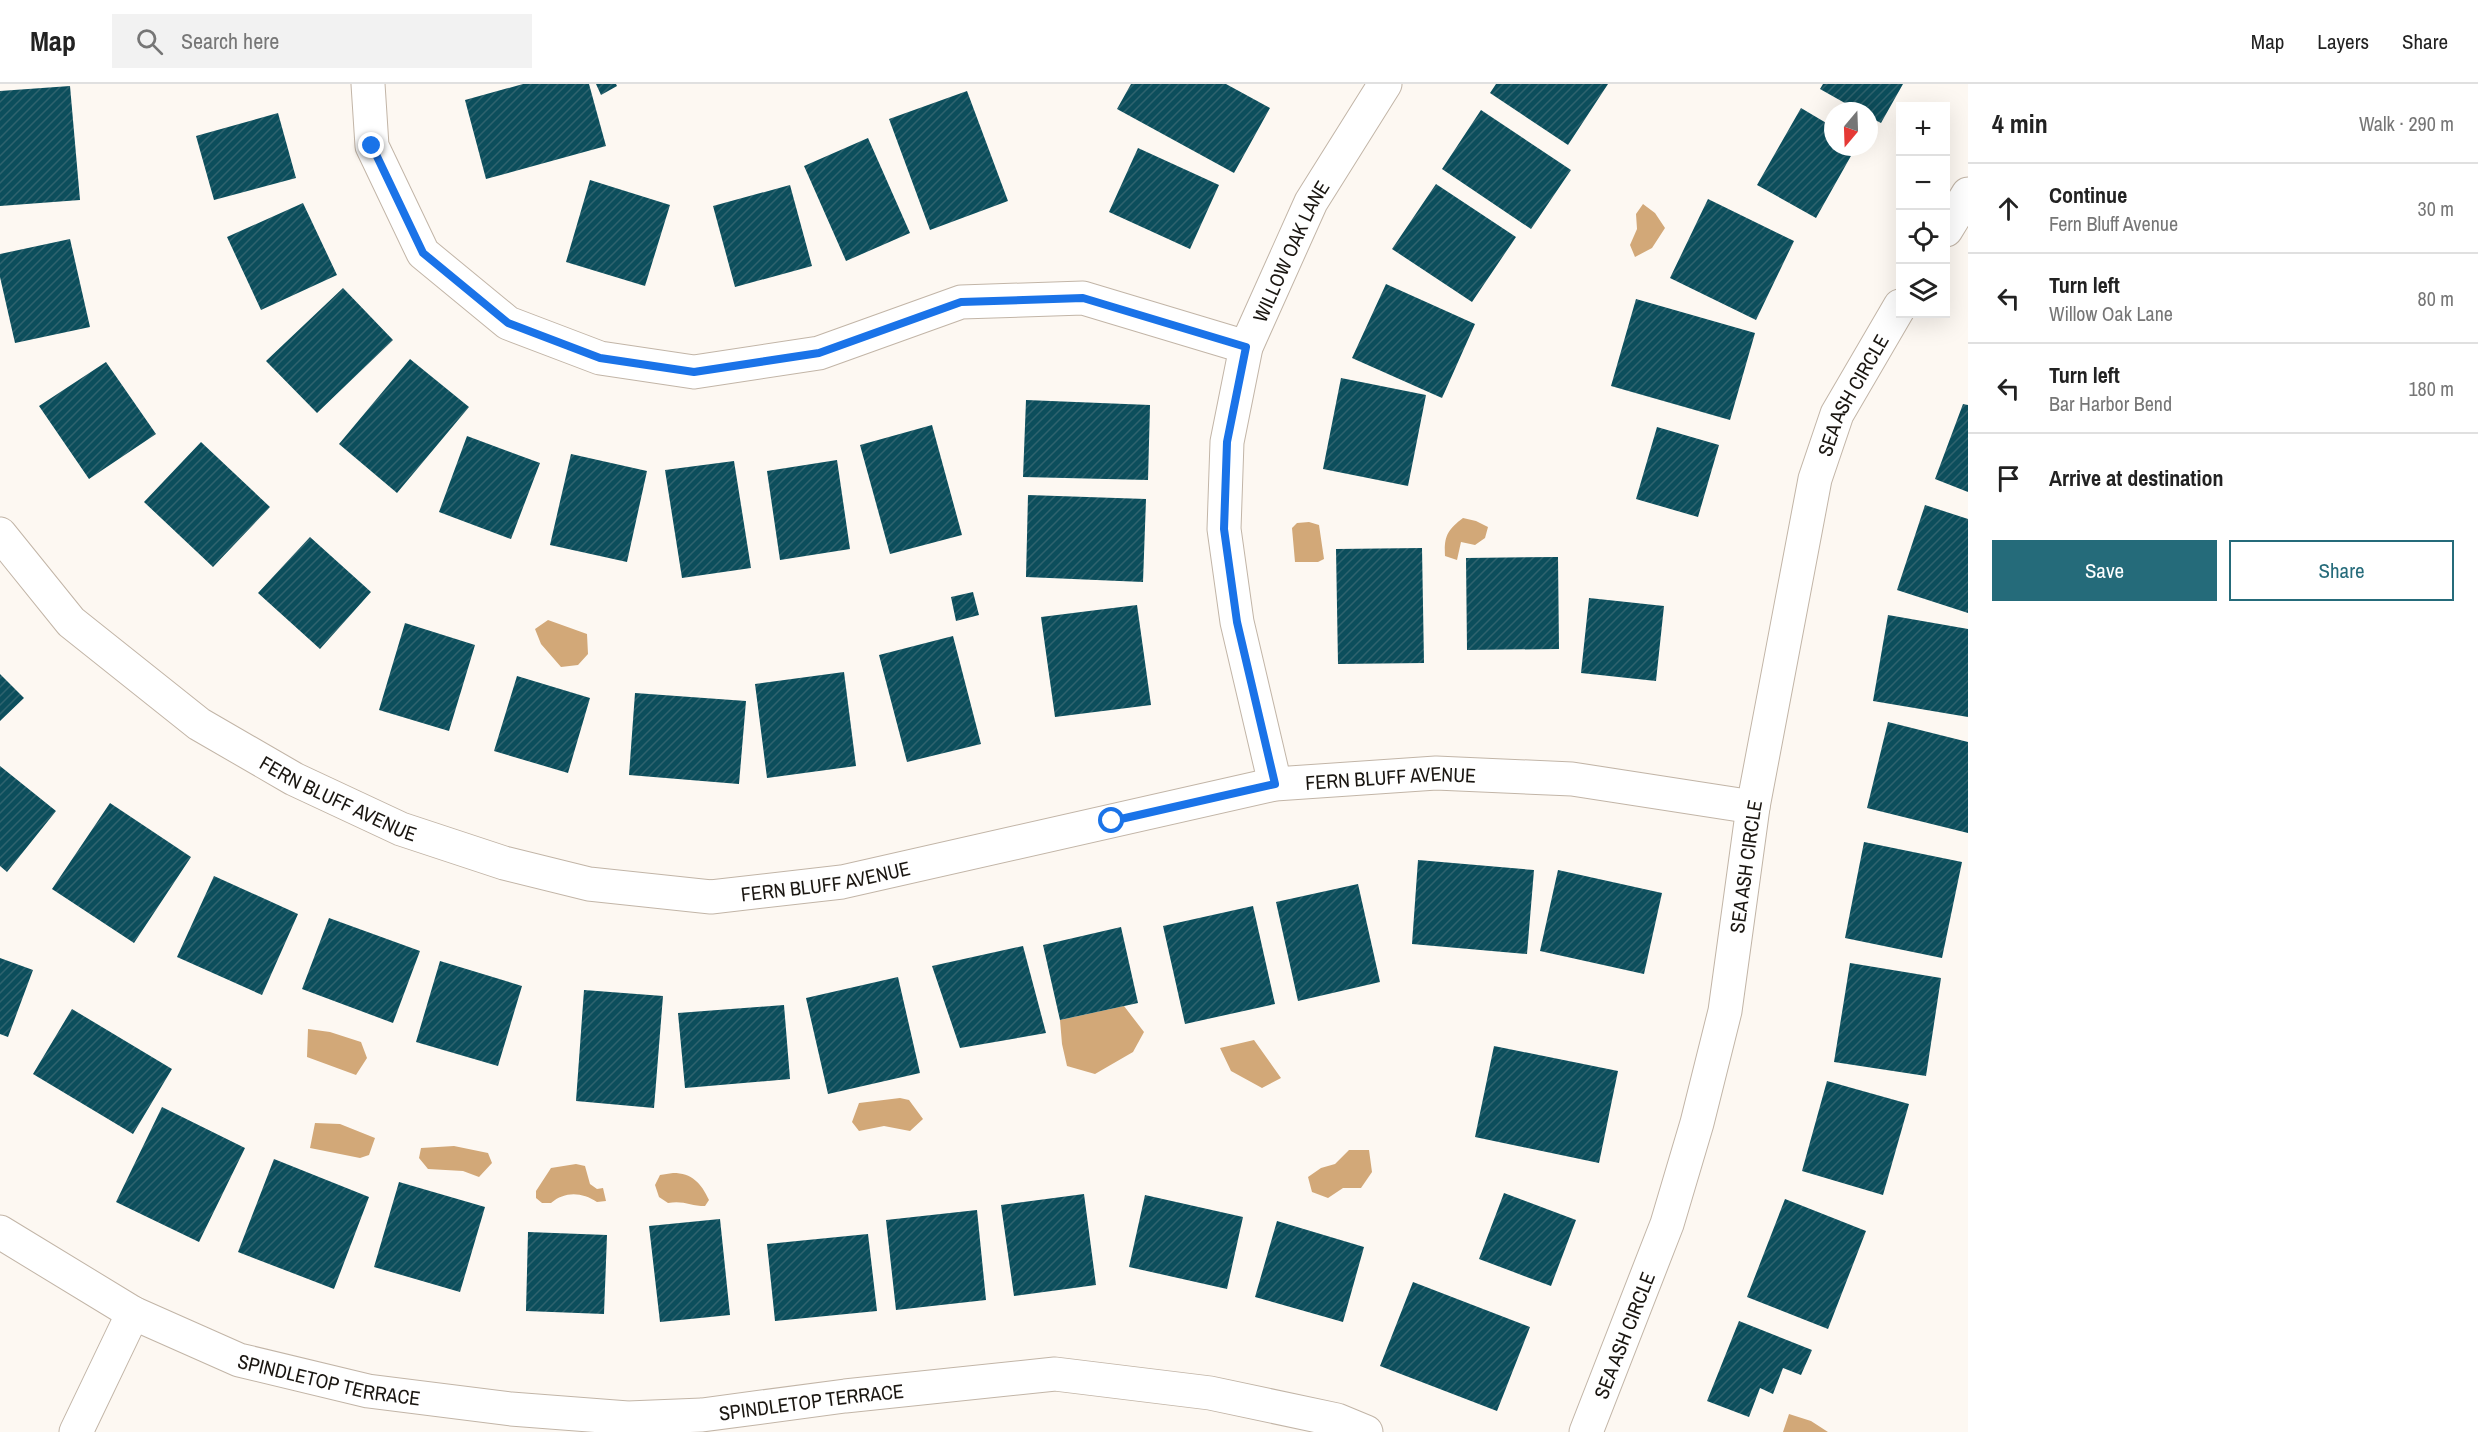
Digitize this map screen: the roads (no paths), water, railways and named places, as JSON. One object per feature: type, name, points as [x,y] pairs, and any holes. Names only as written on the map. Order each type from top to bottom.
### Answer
[{"type":"street","points":[[368,84],[372,146],[423,253],[508,323],[600,358],[694,372],[819,353],[961,302],[1083,298],[1246,347]]},
{"type":"street","name":"WILLOW OAK LANE","points":[[1275,784],[1237,622],[1224,529],[1227,442],[1246,347],[1311,202],[1385,84]]},
{"type":"street","points":[[1950,223],[1968,194]]},
{"type":"street","name":"SEA ASH CIRCLE","points":[[1586,1432],[1667,1224],[1697,1124],[1725,1011],[1753,807],[1815,479],[1838,414],[1896,313]]},
{"type":"street","name":"FERN BLUFF AVENUE","points":[[0,534],[71,622],[199,724],[294,779],[401,829],[504,863],[590,884],[711,897],[842,882],[1275,784],[1436,773],[1572,779],[1753,807]]},
{"type":"street","name":"SPINDLETOP TERRACE","points":[[0,1232],[133,1313],[239,1360],[368,1391],[511,1409],[628,1418],[702,1415],[845,1396],[1055,1374],[1210,1393],[1337,1420],[1366,1432]]},
{"type":"street","points":[[76,1432],[133,1313]]}]
